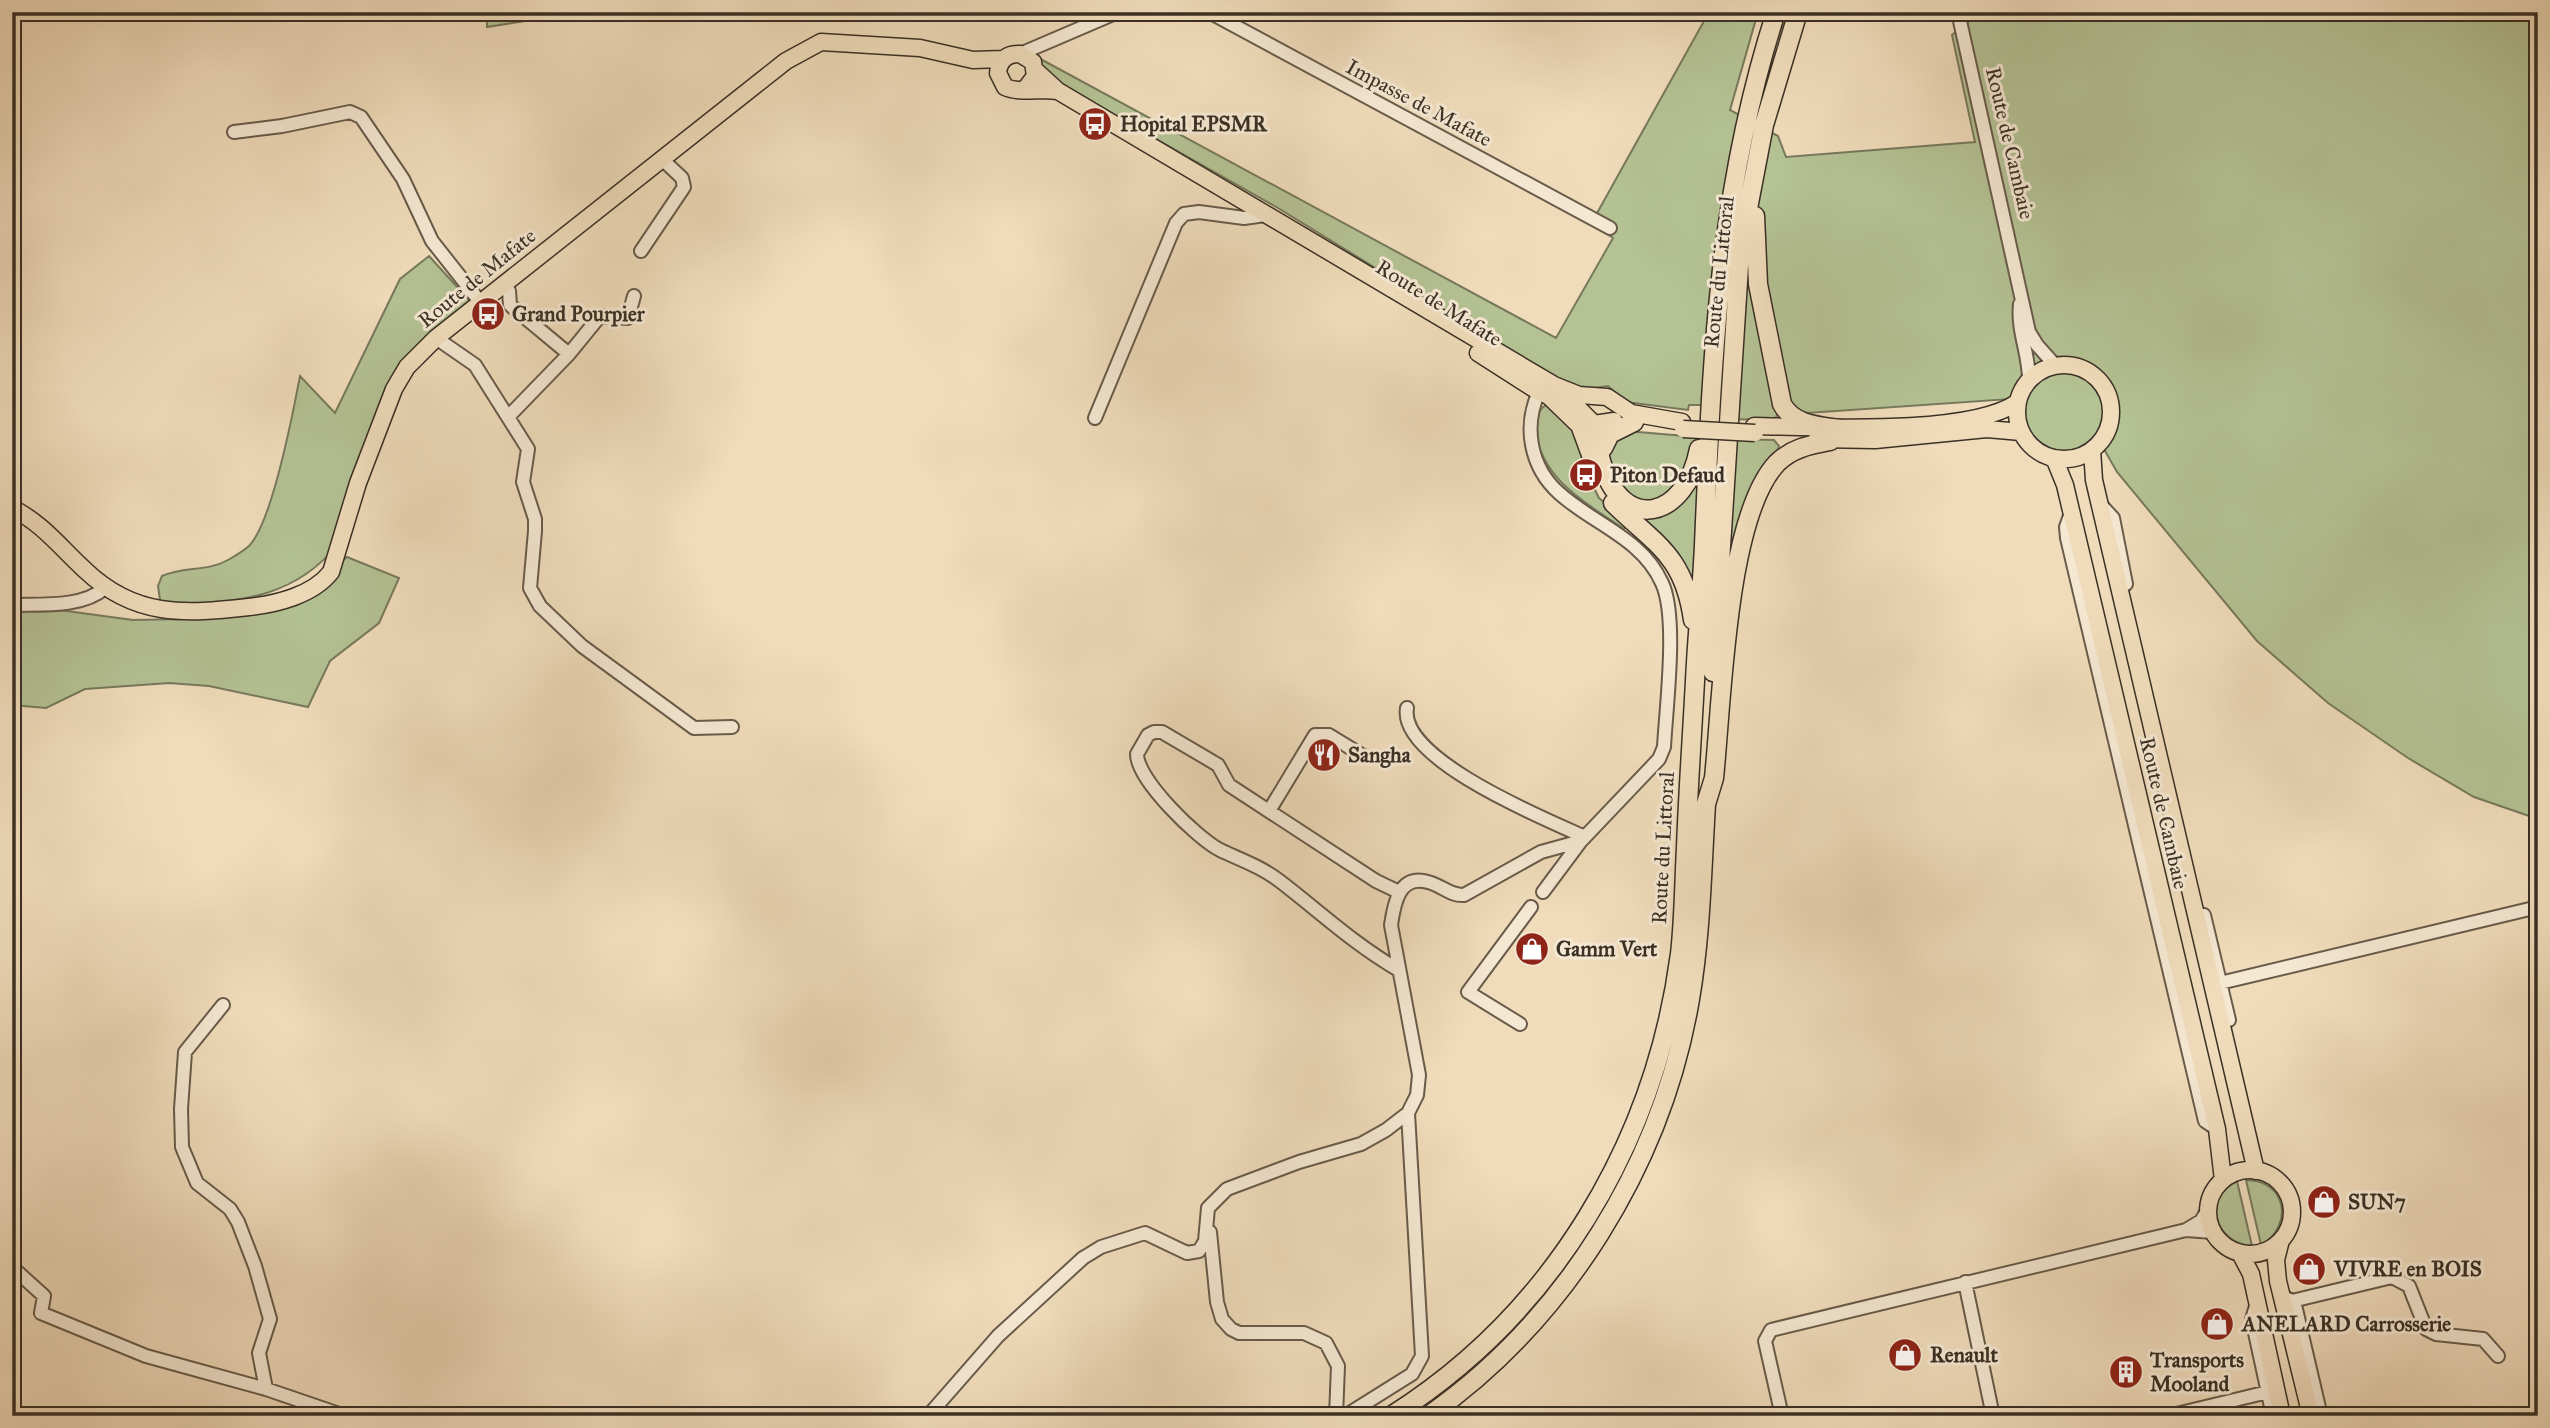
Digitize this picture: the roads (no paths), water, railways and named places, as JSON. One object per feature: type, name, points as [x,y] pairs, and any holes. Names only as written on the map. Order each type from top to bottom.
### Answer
[{"type":"highway","points":[[1548,391],[1580,425],[1619,499],[1644,509],[1658,508],[1673,502],[1693,472],[1700,445],[1710,275],[1724,183],[1750,64],[1767,12]]},
{"type":"highway","name":"Route du Littoral","points":[[1391,1416],[1439,1384],[1511,1319],[1536,1290],[1590,1215],[1635,1126],[1665,1034],[1680,952],[1704,549],[1709,392],[1719,269],[1741,140],[1776,12]]},
{"type":"highway","points":[[1798,12],[1775,83],[1755,165],[1758,284],[1778,387],[1769,426],[1804,423],[1846,429]]},
{"type":"highway","name":"Route du Littoral","points":[[1706,804],[1734,329],[1741,250],[1755,165]]},
{"type":"highway","points":[[1598,421],[1596,458],[1604,493],[1660,544],[1674,562],[1684,581],[1692,616],[1696,664]]},
{"type":"highway","points":[[1596,458],[1610,434],[1634,422]]},
{"type":"highway","points":[[1428,1416],[1508,1349],[1538,1317],[1601,1233],[1643,1152],[1673,1070],[1690,1000],[1706,804],[1714,778],[1735,573],[1758,493],[1784,457],[1801,447],[1830,441]]},
{"type":"main road","name":"Route de Mafate","points":[[12,508],[52,536],[105,588],[145,608],[199,611],[268,605],[321,582],[331,572],[337,557],[358,483],[394,389],[407,367],[436,338],[786,61],[821,41],[920,48],[973,61],[1003,59]]},
{"type":"main road","points":[[1003,59],[1029,62],[1033,81],[1026,88],[1010,89],[999,78],[998,68],[1003,59]]},
{"type":"main road","name":"Route de Mafate","points":[[973,61],[999,78]]},
{"type":"main road","name":"Route de Mafate","points":[[1029,62],[1058,90],[1269,217],[1320,256],[1598,421]]},
{"type":"main road","name":"Route de Mafate","points":[[1026,88],[1058,90]]},
{"type":"main road","points":[[2055,365],[2079,367],[2092,374],[2103,384],[2110,398],[2109,427],[2092,450],[2077,458],[2054,458],[2035,448],[2021,432],[2017,417],[2018,402],[2029,380],[2055,365]]},
{"type":"main road","name":"Route de Mafate","points":[[1548,391],[1611,400],[1620,409],[1631,413],[1683,426]]},
{"type":"main road","points":[[1595,397],[1587,405],[1598,421]]},
{"type":"main road","points":[[1598,421],[1616,411],[1611,400]]},
{"type":"main road","points":[[1846,429],[1986,417],[2004,411],[2018,402]]},
{"type":"main road","points":[[1598,421],[1683,426],[1769,426],[1830,441],[1987,429],[2021,432]]},
{"type":"main road","name":"Route de Cambaie","points":[[2092,450],[2090,461],[2099,504],[2256,1171]]},
{"type":"main road","name":"Route de Cambaie","points":[[2054,458],[2065,485],[2217,1129],[2223,1180]]},
{"type":"main road","points":[[2281,1240],[2259,1253],[2240,1253],[2224,1245],[2213,1232],[2207,1211],[2212,1194],[2223,1180],[2240,1171],[2256,1171],[2273,1177],[2289,1198],[2292,1216],[2281,1240],[2276,1260],[2311,1416]]},
{"type":"main road","points":[[2240,1253],[2251,1274],[2282,1416]]},
{"type":"street","points":[[1029,62],[1047,44],[1118,12]]},
{"type":"street","name":"Impasse de Mafate","points":[[1209,12],[1611,228]]},
{"type":"street","name":"Route de Cambaie","points":[[1958,12],[2029,332],[2036,345],[2055,365]]},
{"type":"street","points":[[234,132],[282,126],[350,112],[361,117],[403,179],[432,242],[481,303]]},
{"type":"street","points":[[642,251],[684,187],[682,178],[663,160]]},
{"type":"street","points":[[1095,418],[1171,235],[1184,214],[1199,212],[1244,218],[1269,217]]},
{"type":"street","name":"Route de Cambaie","points":[[2020,282],[2018,320],[2029,380]]},
{"type":"street","points":[[505,284],[509,291],[510,305],[569,354]]},
{"type":"street","points":[[508,417],[569,354],[600,316],[628,317],[634,296]]},
{"type":"street","points":[[436,338],[475,365],[528,451],[523,482],[535,531],[530,588],[540,606],[582,646],[694,728],[732,727]]},
{"type":"street","points":[[1544,892],[1583,839],[1650,771],[1664,747],[1668,612],[1663,584],[1635,548],[1559,493],[1538,462],[1528,424],[1548,391]]},
{"type":"street","points":[[2099,504],[2113,518],[2249,1110],[2244,1126]]},
{"type":"street","points":[[2071,513],[2066,527],[2067,538],[2167,967],[2205,1121],[2217,1129]]},
{"type":"street","points":[[79,600],[90,575]]},
{"type":"street","points":[[12,605],[79,600],[94,596],[105,588]]},
{"type":"street","points":[[1407,708],[1405,720],[1410,731],[1432,755],[1464,774],[1478,788],[1583,839]]},
{"type":"street","points":[[1397,969],[1370,954],[1281,882],[1247,860],[1206,841],[1152,788],[1137,760],[1139,749],[1147,735],[1161,732],[1218,765],[1229,785],[1376,881],[1399,892]]},
{"type":"street","points":[[1269,811],[1315,735],[1329,735],[1365,757]]},
{"type":"street","points":[[1345,1416],[1412,1374],[1422,1356],[1408,1114],[1417,1094],[1419,1075],[1397,969],[1391,925],[1399,892],[1416,881],[1429,882],[1456,895],[1464,895],[1541,852],[1583,839]]},
{"type":"street","points":[[1520,1024],[1468,992],[1531,907]]},
{"type":"street","points":[[2220,984],[2538,907]]},
{"type":"street","points":[[223,1005],[185,1052],[181,1109],[185,1156],[197,1183],[230,1209],[238,1222],[255,1266],[270,1319],[260,1353],[265,1389]]},
{"type":"street","points":[[928,1416],[998,1336],[1083,1258],[1101,1247],[1144,1233],[1187,1253],[1199,1251],[1205,1241],[1208,1208],[1227,1189],[1299,1162],[1361,1144],[1408,1114]]},
{"type":"street","points":[[1208,1208],[1217,1302],[1222,1319],[1239,1333],[1304,1333],[1326,1343],[1338,1366],[1336,1416]]},
{"type":"street","points":[[1782,1416],[1765,1341],[1771,1331],[1814,1323],[1965,1282],[2186,1230],[2201,1222],[2207,1211]]},
{"type":"street","points":[[2186,1230],[2213,1232]]},
{"type":"street","points":[[12,1267],[44,1296],[41,1313],[146,1356],[265,1389],[345,1416]]},
{"type":"street","points":[[2320,1416],[2286,1298],[2392,1277],[2409,1286],[2426,1329],[2436,1334],[2483,1339],[2498,1356]]},
{"type":"street","points":[[1965,1282],[1993,1416]]},
{"type":"street","points":[[2258,1303],[2252,1319],[2273,1416]]},
{"type":"street","points":[[2168,1416],[2269,1392]]},
{"type":"place","name":"Hopital EPSMR","points":[[1095,124]]},
{"type":"place","name":"Grand Pourpier","points":[[488,314]]},
{"type":"place","name":"Piton Defaud","points":[[1586,475]]},
{"type":"place","name":"Sangha","points":[[1324,755]]},
{"type":"place","name":"Gamm Vert","points":[[1532,949]]},
{"type":"place","name":"SUN7","points":[[2324,1202]]},
{"type":"place","name":"VIVRE en BOIS","points":[[2309,1269]]},
{"type":"place","name":"ANELARD Carrosserie","points":[[2217,1324]]},
{"type":"place","name":"Renault","points":[[1905,1355]]},
{"type":"place","name":"Transports Mooland","points":[[2126,1372]]}]
